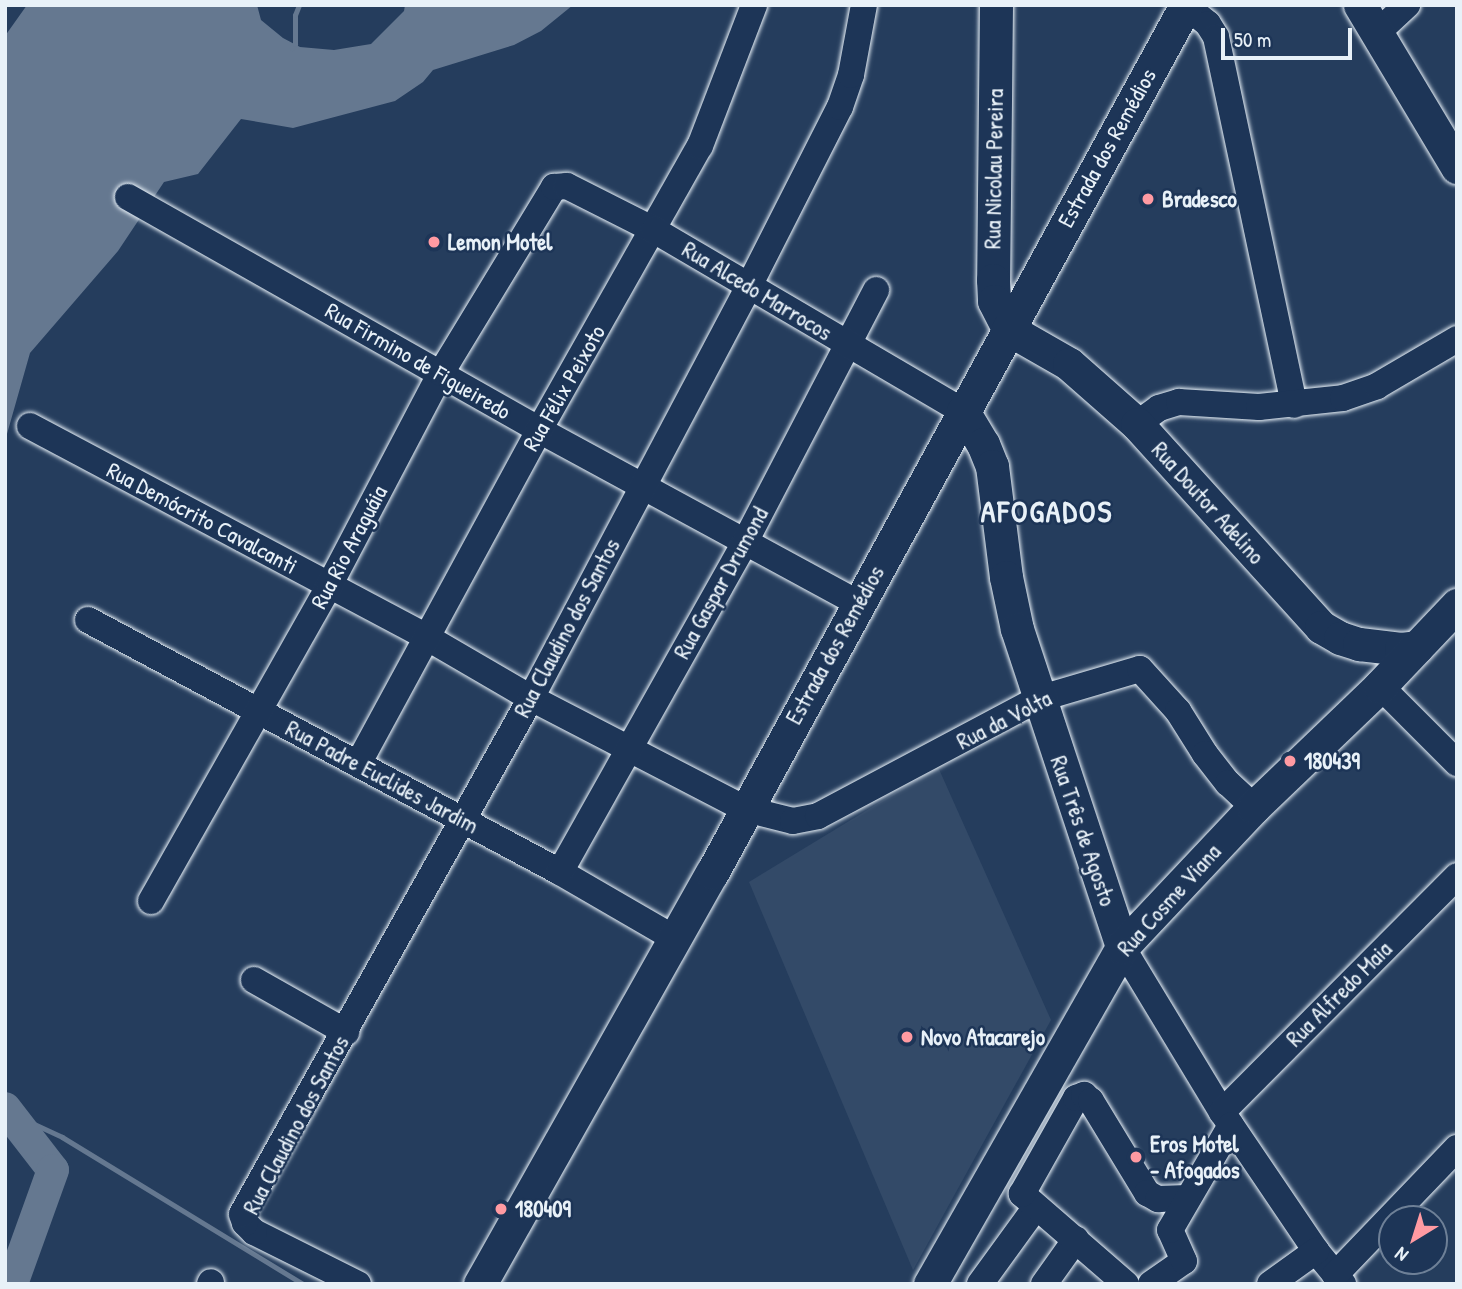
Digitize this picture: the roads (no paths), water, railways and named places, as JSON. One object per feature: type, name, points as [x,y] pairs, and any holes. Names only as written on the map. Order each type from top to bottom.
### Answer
[{"type":"main road","name":"Rua Nicolau Pereira","points":[[996,5],[993,280],[994,301],[1007,329]]},
{"type":"main road","points":[[1360,5],[1457,167]]},
{"type":"main road","name":"Estrada dos Remédios","points":[[480,1284],[674,938],[1186,6]]},
{"type":"main road","name":"Rua Doutor Adelino","points":[[1007,329],[1069,364],[1137,424],[1321,627],[1340,638],[1359,644],[1401,649],[1417,647]]},
{"type":"main road","name":"Rua Três de Agosto","points":[[963,411],[983,444],[992,466],[1006,578],[1017,629],[1122,947]]},
{"type":"main road","name":"Rua Cosme Viana","points":[[930,1284],[1122,947],[1254,807],[1380,686],[1457,605]]},
{"type":"street","name":"Rua Félix Peixoto","points":[[358,764],[539,430],[700,146],[754,5]]},
{"type":"street","name":"Rua Claudino dos Santos","points":[[358,1284],[254,1232],[245,1223],[242,1214],[531,698],[749,286],[840,107],[851,75],[864,5]]},
{"type":"street","points":[[1378,32],[1407,5]]},
{"type":"street","points":[[1186,6],[1208,24],[1216,37],[1294,405]]},
{"type":"street","name":"Rua Alcedo Marrocos","points":[[548,193],[554,187],[567,186],[654,230],[963,411]]},
{"type":"street","name":"Rua Rio Araguáia","points":[[151,901],[329,586],[441,373],[548,193]]},
{"type":"street","name":"Rua Firmino de Figueiredo","points":[[128,197],[539,430],[858,603]]},
{"type":"street","name":"Rua Gaspar Drumond","points":[[560,872],[745,542],[876,290]]},
{"type":"street","points":[[1137,424],[1159,408],[1179,402],[1259,407],[1343,398],[1377,386],[1457,339]]},
{"type":"street","name":"Rua Demócrito Cavalcanti","points":[[30,426],[428,638],[531,698],[745,809]]},
{"type":"street","name":"Rua Padre Euclides Jardim","points":[[88,620],[560,872],[674,938]]},
{"type":"street","name":"Rua da Volta","points":[[745,809],[793,821],[818,816],[1038,699],[1140,669],[1178,711],[1220,774],[1254,807]]},
{"type":"street","points":[[1380,686],[1457,763]]},
{"type":"street","name":"Rua Alfredo Maia","points":[[1151,1284],[1184,1261],[1170,1230],[1227,1118],[1457,876]]},
{"type":"street","name":"Rua Três de Agosto","points":[[1122,947],[1227,1118],[1316,1251],[1339,1279]]},
{"type":"street","points":[[254,980],[346,1032]]},
{"type":"street","points":[[1117,1281],[1076,1239],[1022,1194],[1080,1095],[1091,1101],[1147,1193],[1158,1199],[1187,1198]]},
{"type":"street","points":[[1339,1279],[1457,1148]]},
{"type":"street","points":[[980,1284],[1035,1207]]},
{"type":"street","points":[[1044,1284],[1076,1239]]},
{"type":"street","points":[[1270,1284],[1316,1251]]},
{"type":"waterway","points":[[292,48],[295,44],[295,15],[299,5]]},
{"type":"waterway","points":[[5,1108],[53,1170],[12,1284]]},
{"type":"waterway","points":[[6,1111],[62,1137],[303,1284]]},
{"type":"place","name":"Bradesco","points":[[1148,199]]},
{"type":"place","name":"Lemon Motel","points":[[434,242]]},
{"type":"place","name":"180439","points":[[1290,761]]},
{"type":"place","name":"Novo Atacarejo","points":[[907,1037]]},
{"type":"place","name":"Eros Motel - Afogados","points":[[1136,1157]]},
{"type":"place","name":"180409","points":[[501,1209]]},
{"type":"district","name":"AFOGADOS","points":[[1047,511]]}]
